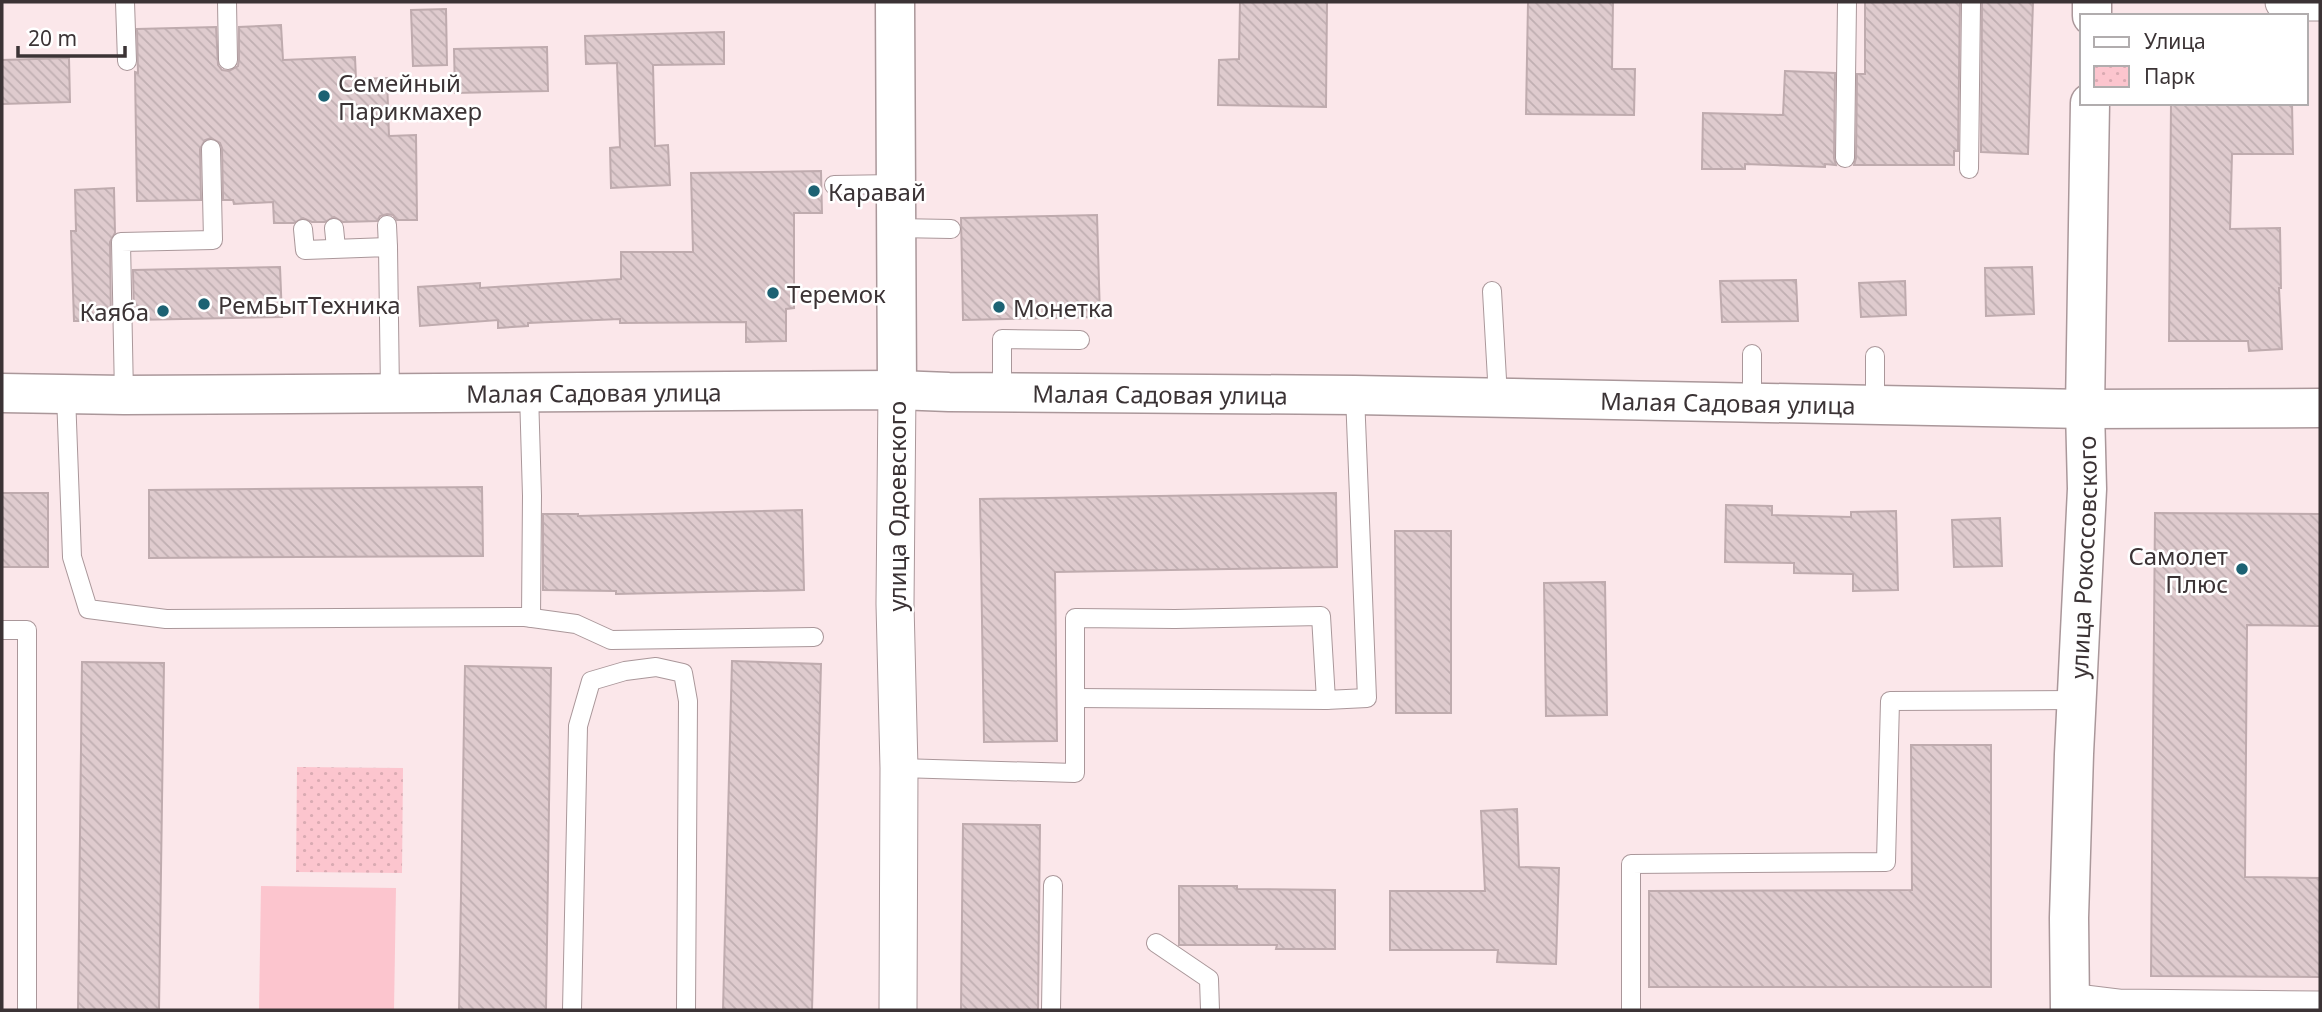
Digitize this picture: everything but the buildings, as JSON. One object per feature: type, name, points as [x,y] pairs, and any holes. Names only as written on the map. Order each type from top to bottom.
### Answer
[{"type":"street","name":"улица Одоевского","points":[[895,2],[898,1010]]},
{"type":"street","points":[[2284,2],[2320,2]]},
{"type":"street","name":"улица Рокоссовского","points":[[2070,1006],[2068,918],[2087,489],[2085,409],[2091,105]]},
{"type":"street","name":"Малая Садовая улица","points":[[2,393],[124,395],[897,390],[1498,397],[2085,409],[2320,408]]},
{"type":"street","points":[[2070,1006],[2320,1010]]},
{"type":"lane","points":[[125,2],[127,61]]},
{"type":"lane","points":[[227,2],[228,60]]},
{"type":"lane","points":[[1845,158],[1847,2]]},
{"type":"lane","points":[[1969,169],[1971,2]]},
{"type":"lane","points":[[124,395],[121,242],[213,240],[211,149]]},
{"type":"lane","points":[[834,185],[895,184]]},
{"type":"lane","points":[[387,225],[390,392]]},
{"type":"lane","points":[[334,228],[337,248]]},
{"type":"lane","points":[[895,228],[951,229]]},
{"type":"lane","points":[[303,229],[304,250],[388,247]]},
{"type":"lane","points":[[1492,291],[1498,397]]},
{"type":"lane","points":[[1002,393],[1002,339],[1080,340]]},
{"type":"lane","points":[[1752,354],[1752,402]]},
{"type":"lane","points":[[1875,356],[1875,405]]},
{"type":"lane","points":[[528,393],[532,496],[531,618]]},
{"type":"lane","points":[[66,395],[72,557],[88,609],[166,619],[531,618],[576,624],[611,640],[814,637]]},
{"type":"lane","points":[[1077,698],[1367,698],[1355,395]]},
{"type":"lane","points":[[899,768],[1075,773],[1075,618],[1321,616],[1326,700]]},
{"type":"lane","points":[[2,630],[27,630],[27,1010]]},
{"type":"lane","points":[[572,1010],[578,726],[591,681],[625,671],[656,667],[683,673],[688,701],[686,1010]]},
{"type":"lane","points":[[1630,1010],[1631,864],[1886,862],[1890,701],[2076,700]]},
{"type":"lane","points":[[1051,1010],[1053,885]]},
{"type":"lane","points":[[1156,943],[1209,979],[1210,1010]]},
{"type":"green space","points":[[297,767],[403,768],[402,873],[296,872]]},
{"type":"green space","points":[[261,886],[396,888],[394,1010],[259,1010]]},
{"type":"place","name":"Семейный Парикмахер","points":[[324,96]]},
{"type":"place","name":"Каравай","points":[[814,191]]},
{"type":"place","name":"Теремок","points":[[773,293]]},
{"type":"place","name":"РемБытТехника","points":[[204,304]]},
{"type":"place","name":"Монетка","points":[[999,307]]},
{"type":"place","name":"Каяба","points":[[163,311]]},
{"type":"place","name":"Самолет Плюс","points":[[2242,569]]}]
